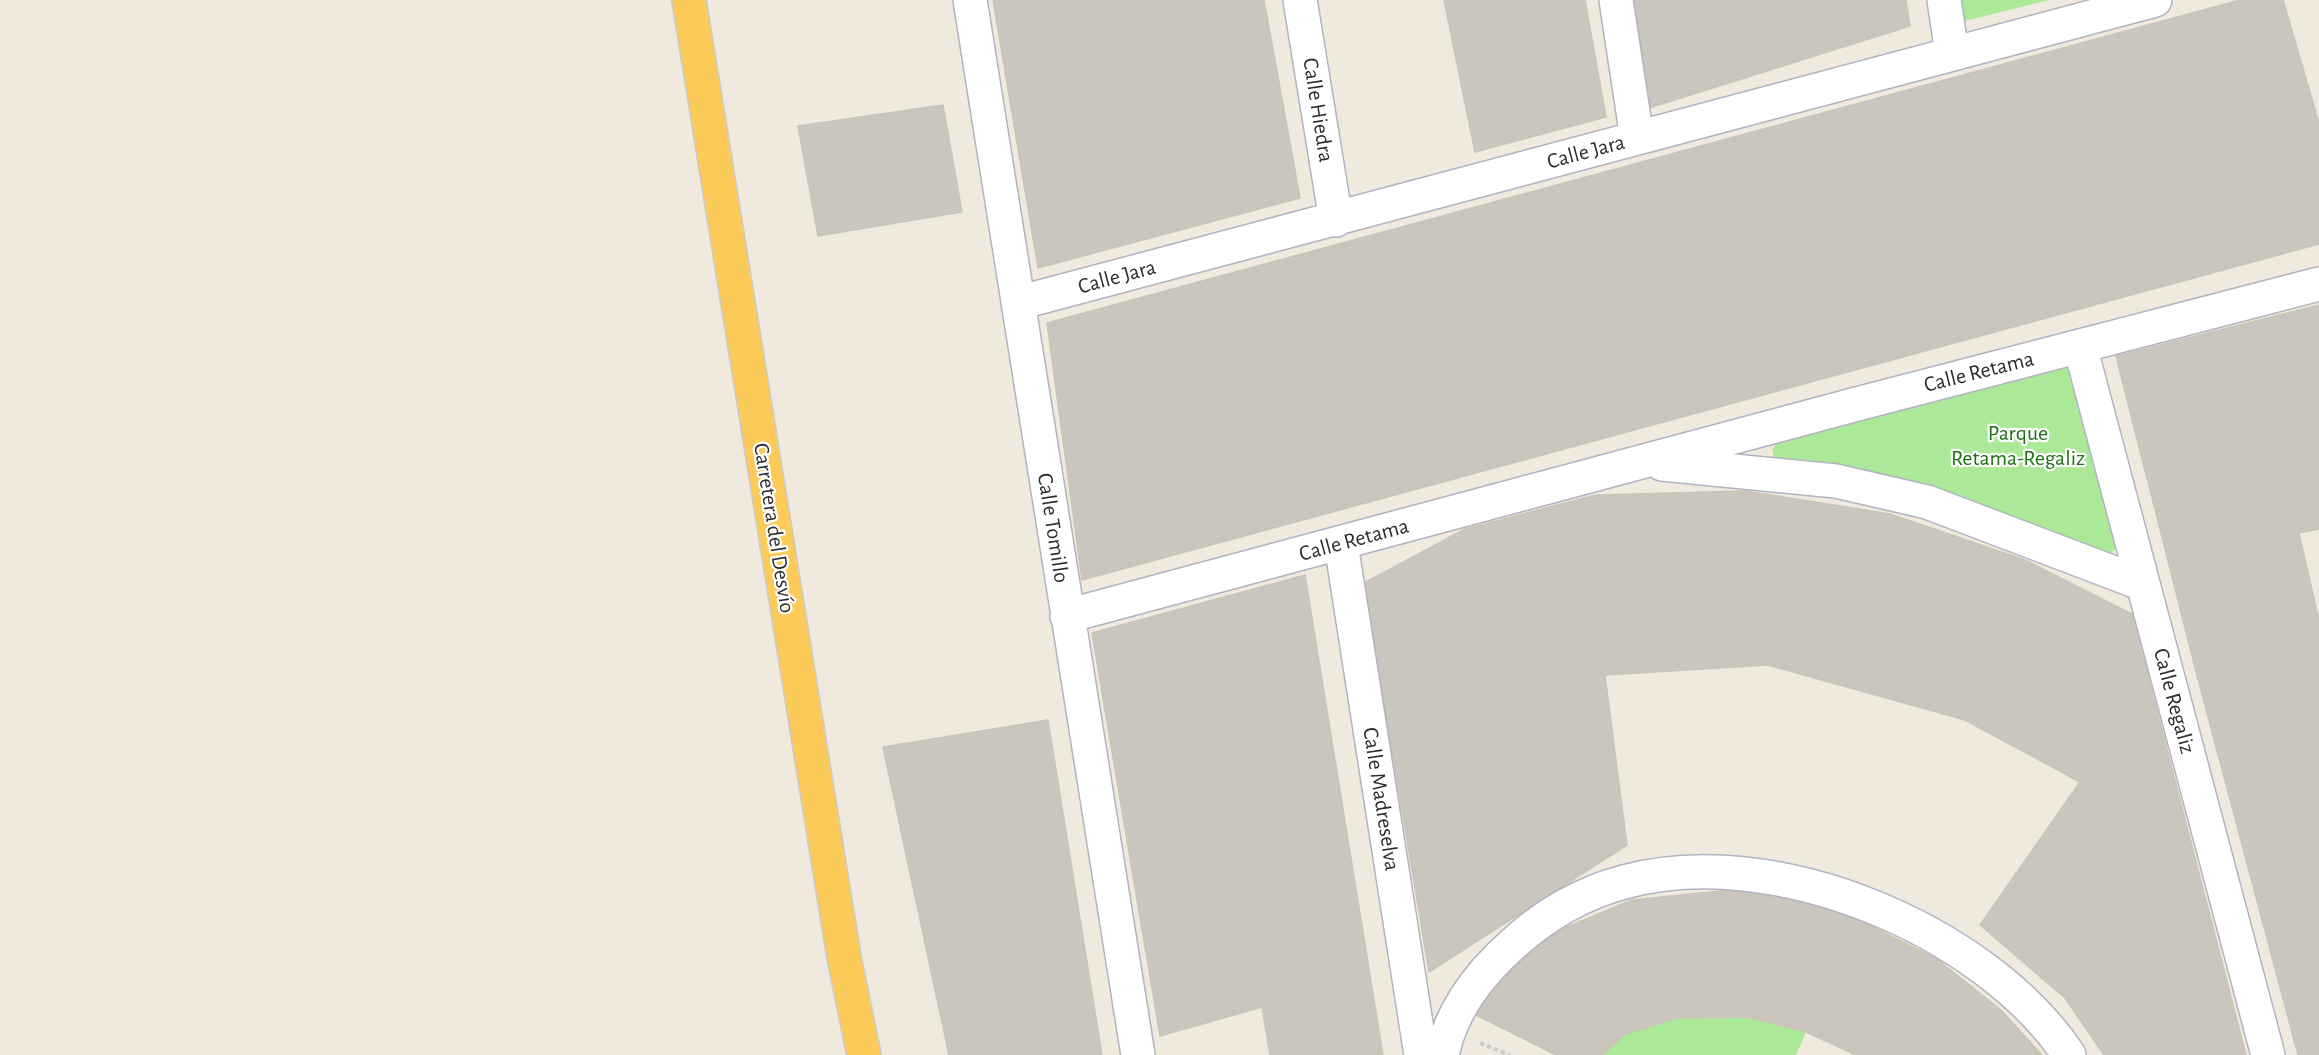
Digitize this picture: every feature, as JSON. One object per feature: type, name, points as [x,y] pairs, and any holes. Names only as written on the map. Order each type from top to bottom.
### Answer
[{"type":"highway","name":"Carretera del Desvío","points":[[689,0],[844,957],[864,1055]]},
{"type":"street","name":"Calle Tomillo","points":[[970,0],[1138,1055]]},
{"type":"street","name":"Calle Hiedra","points":[[1300,0],[1336,220]]},
{"type":"street","points":[[1616,0],[1637,138]]},
{"type":"street","points":[[1944,0],[1952,53]]},
{"type":"street","name":"Calle Jara","points":[[1018,303],[2155,0]]},
{"type":"street","name":"Calle Retama","points":[[1067,616],[1640,462],[2319,284]]},
{"type":"street","name":"Calle Regaliz","points":[[2080,346],[2268,1055]]},
{"type":"street","name":"Calle Retama","points":[[1640,462],[1836,481],[1927,502],[2143,584]]},
{"type":"street","name":"Calle Madreselva","points":[[1341,544],[1421,1055]]},
{"type":"street","points":[[1442,1055],[1447,1029],[1470,992],[1491,964],[1537,922],[1585,895],[1624,882],[1670,874],[1711,873],[1752,875],[1795,882],[1892,914],[1984,966],[2015,992],[2053,1032],[2069,1055]]},
{"type":"green space","points":[[1958,0],[2049,0],[1961,22]]},
{"type":"green space","name":"Parque Retama-Regaliz","points":[[2069,362],[2118,547],[2108,555],[1971,500],[1918,486],[1775,460],[1772,450],[1781,437]]},
{"type":"green space","points":[[1748,1017],[1806,1032],[1796,1055],[1603,1055],[1624,1035],[1676,1018]]},
{"type":"building","points":[[993,0],[1264,0],[1300,198],[1038,268]]},
{"type":"building","points":[[1444,0],[1585,0],[1606,117],[1475,152]]},
{"type":"building","points":[[1633,0],[1906,0],[1910,26],[1649,108]]},
{"type":"building","points":[[2240,0],[2283,0],[2319,123],[2319,244],[1082,580],[1047,323]]},
{"type":"building","points":[[943,105],[962,212],[818,236],[798,126]]},
{"type":"building","points":[[2319,305],[2319,529],[2299,533],[2319,621],[2319,651],[2199,683],[2116,356]]},
{"type":"building","points":[[1746,491],[1890,514],[2025,560],[2132,614],[2246,1055],[2104,1055],[2065,998],[1980,925],[2080,782],[1965,720],[1768,665],[1605,675],[1627,845],[1429,972],[1364,583],[1465,529],[1596,495]]},
{"type":"building","points":[[1305,575],[1383,1055],[1270,1055],[1262,1007],[1160,1036],[1092,633]]},
{"type":"building","points":[[2319,651],[2319,1055],[2298,1055],[2199,683]]},
{"type":"building","points":[[1048,720],[1102,1055],[949,1055],[883,747]]},
{"type":"building","points":[[1730,890],[1825,903],[1937,959],[2001,1010],[2042,1055],[1856,1055],[1806,1032],[1748,1017],[1676,1018],[1624,1035],[1603,1055],[1556,1055],[1472,1013],[1513,961],[1567,927],[1632,900]]}]
